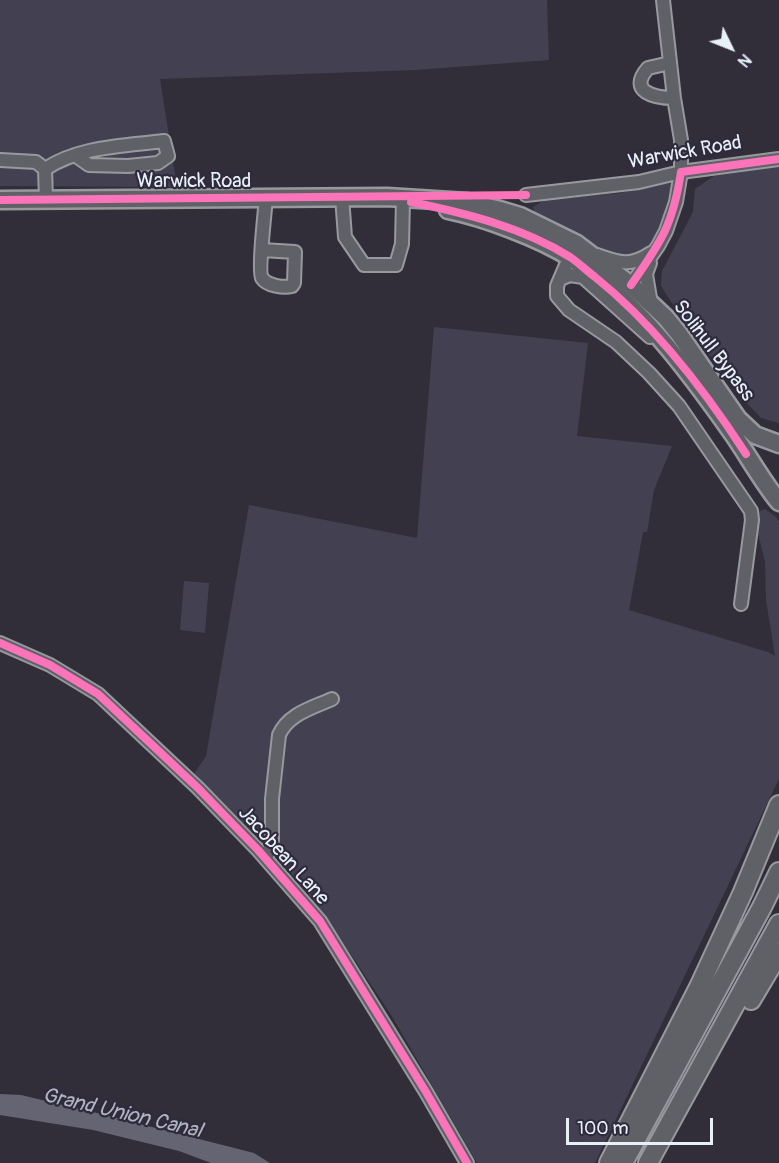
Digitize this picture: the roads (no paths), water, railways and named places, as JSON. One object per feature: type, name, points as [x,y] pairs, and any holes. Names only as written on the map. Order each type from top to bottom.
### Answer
[{"type":"highway","points":[[609,1163],[699,987],[743,892],[779,805]]},
{"type":"highway","points":[[623,1163],[779,872]]},
{"type":"highway","points":[[648,1163],[779,924]]},
{"type":"highway","points":[[661,1163],[779,953]]},
{"type":"main road","name":"Warwick Road","points":[[0,200],[395,198]]},
{"type":"main road","name":"Solihull Bypass","points":[[395,198],[467,202],[520,216],[577,244],[580,253],[666,347],[692,380],[733,434],[779,502]]},
{"type":"main road","name":"Solihull Bypass","points":[[395,198],[466,214],[580,253],[631,285],[679,334],[738,419],[755,435],[779,444]]},
{"type":"main road","points":[[631,285],[630,294],[633,299],[651,316],[682,357],[692,380]]},
{"type":"street","points":[[651,304],[646,274],[671,218],[681,172],[681,140],[663,0]]},
{"type":"street","points":[[670,63],[648,68],[641,85],[651,96],[674,98]]},
{"type":"street","points":[[45,169],[59,160],[89,150],[164,141],[168,156],[158,163],[128,166],[89,165],[75,155]]},
{"type":"street","name":"Warwick Road","points":[[526,195],[639,182],[681,172],[779,159]]},
{"type":"street","points":[[0,160],[36,162],[45,169]]},
{"type":"street","points":[[45,169],[46,199]]},
{"type":"street","points":[[342,197],[345,237],[364,265],[396,266],[402,244],[395,198]]},
{"type":"street","points":[[262,250],[266,198]]},
{"type":"street","points":[[655,251],[633,263],[619,263],[580,253],[560,279],[557,296],[564,305],[616,342],[650,373],[679,406],[751,511],[752,520],[741,604]]},
{"type":"street","points":[[631,285],[655,251]]},
{"type":"street","points":[[560,279],[570,275],[583,277],[648,336],[666,347]]},
{"type":"street","name":"Jacobean Lane","points":[[0,644],[50,665],[99,694],[198,788],[266,859],[320,921],[426,1092],[467,1163]]},
{"type":"street","points":[[266,859],[272,840],[279,735],[282,728],[296,715],[332,699]]},
{"type":"water","points":[[0,1094],[21,1095],[254,1153],[270,1163],[211,1163],[179,1151],[93,1130],[0,1115]]},
{"type":"water label","name":"Grand Union Canal","points":[[122,1114]]}]
